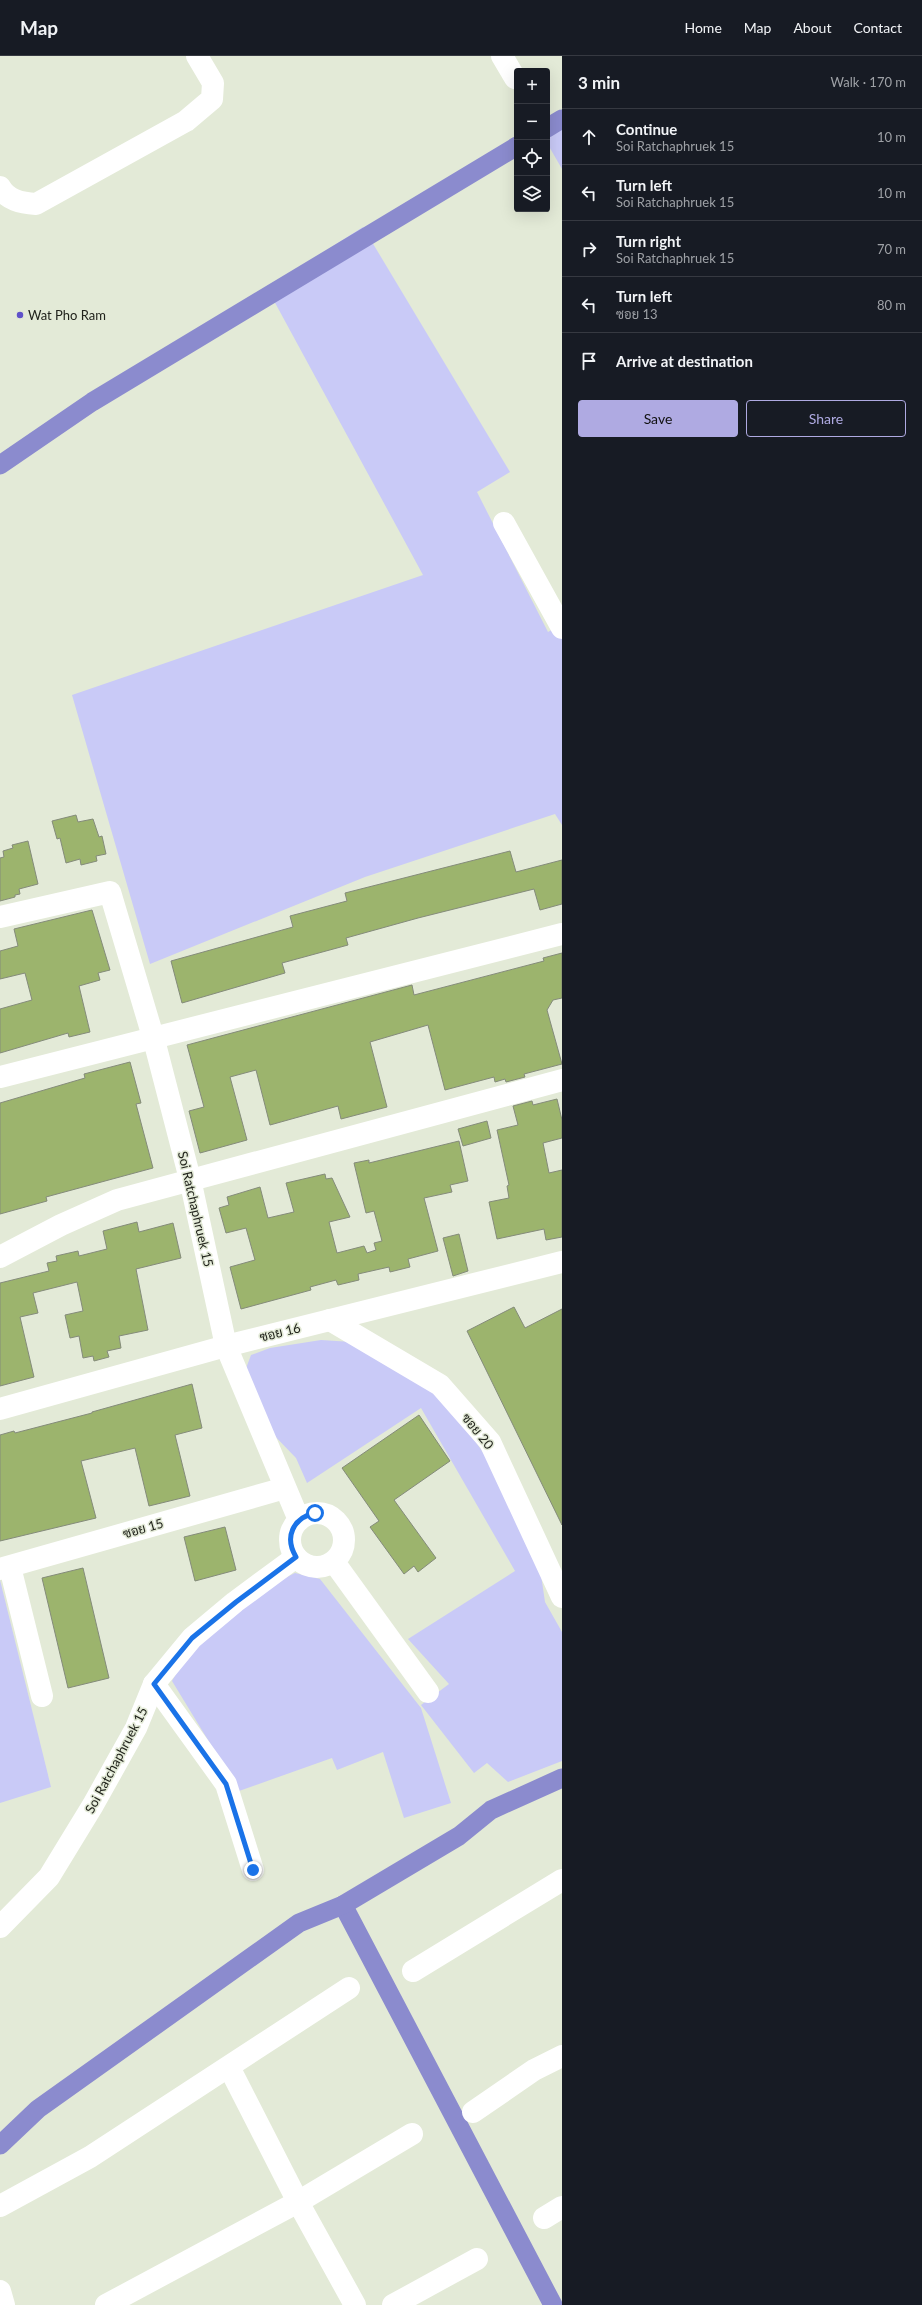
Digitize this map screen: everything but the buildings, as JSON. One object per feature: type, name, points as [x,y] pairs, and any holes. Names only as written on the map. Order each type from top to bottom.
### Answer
[{"type":"street","points":[[0,187],[4,194],[22,203],[36,204],[186,122],[212,99],[213,83],[198,56]]},
{"type":"street","points":[[502,56],[514,76]]},
{"type":"street","points":[[504,523],[562,628]]},
{"type":"street","name":"Soi Ratchaphruek 15","points":[[0,917],[110,892],[154,1040],[190,1179],[226,1346],[299,1520]]},
{"type":"street","points":[[0,1077],[154,1040],[562,934]]},
{"type":"street","points":[[0,1257],[61,1225],[117,1200],[190,1179],[562,1080]]},
{"type":"street","name":"ซอย 16","points":[[0,1409],[226,1346],[562,1262]]},
{"type":"street","name":"ซอย 20","points":[[330,1320],[440,1385],[490,1442],[562,1597]]},
{"type":"street","name":"ซอย 15","points":[[5,1568],[285,1488]]},
{"type":"street","points":[[324,1513],[338,1522],[345,1538],[340,1555],[334,1562],[318,1567],[302,1563],[296,1557],[291,1546],[290,1534],[299,1520],[306,1515],[324,1513]]},
{"type":"street","name":"Soi Ratchaphruek 15","points":[[0,1927],[49,1877],[93,1805],[132,1734],[154,1684],[192,1638],[236,1602],[296,1557]]},
{"type":"street","points":[[334,1562],[428,1692]]},
{"type":"street","points":[[5,1568],[42,1696]]},
{"type":"street","points":[[154,1684],[226,1784],[253,1870]]},
{"type":"street","points":[[413,1972],[562,1880]]},
{"type":"street","points":[[0,2206],[90,2157],[349,1988]]},
{"type":"street","points":[[473,2112],[534,2070],[562,2056]]},
{"type":"street","points":[[229,2067],[298,2202],[355,2305]]},
{"type":"street","points":[[106,2305],[298,2202],[412,2134]]},
{"type":"street","points":[[393,2305],[477,2259]]},
{"type":"street","points":[[0,2291],[4,2305]]},
{"type":"shaded area","points":[[562,127],[562,169],[550,148],[550,135]]},
{"type":"shaded area","points":[[363,227],[510,472],[477,492],[548,632],[562,624],[562,825],[555,814],[365,877],[150,964],[72,695],[423,575],[267,288]]},
{"type":"shaded area","points":[[321,1340],[352,1342],[446,1400],[492,1465],[540,1568],[545,1602],[562,1632],[562,1761],[508,1782],[487,1763],[474,1773],[421,1705],[449,1684],[408,1639],[515,1571],[421,1408],[307,1483],[296,1458],[269,1430],[245,1371],[251,1355],[270,1348]]},
{"type":"shaded area","points":[[295,1573],[320,1579],[421,1708],[451,1803],[404,1818],[383,1752],[337,1770],[332,1758],[239,1791],[172,1681],[195,1648],[226,1618],[260,1593]]},
{"type":"shaded area","points":[[0,1580],[51,1787],[0,1803]]},
{"type":"waterway","points":[[550,126],[562,119]]},
{"type":"waterway","points":[[0,465],[92,402],[514,148]]},
{"type":"waterway","points":[[0,2145],[38,2109],[299,1923],[343,1905],[459,1836],[491,1810],[562,1778]]},
{"type":"waterway","points":[[343,1905],[553,2305]]},
{"type":"place","name":"Wat Pho Ram","points":[[20,315]]},
{"type":"route","points":[[253,1870],[226,1784],[154,1684],[192,1638],[236,1602],[296,1557],[290,1542],[290,1534],[293,1526],[306,1515],[315,1513]]}]
